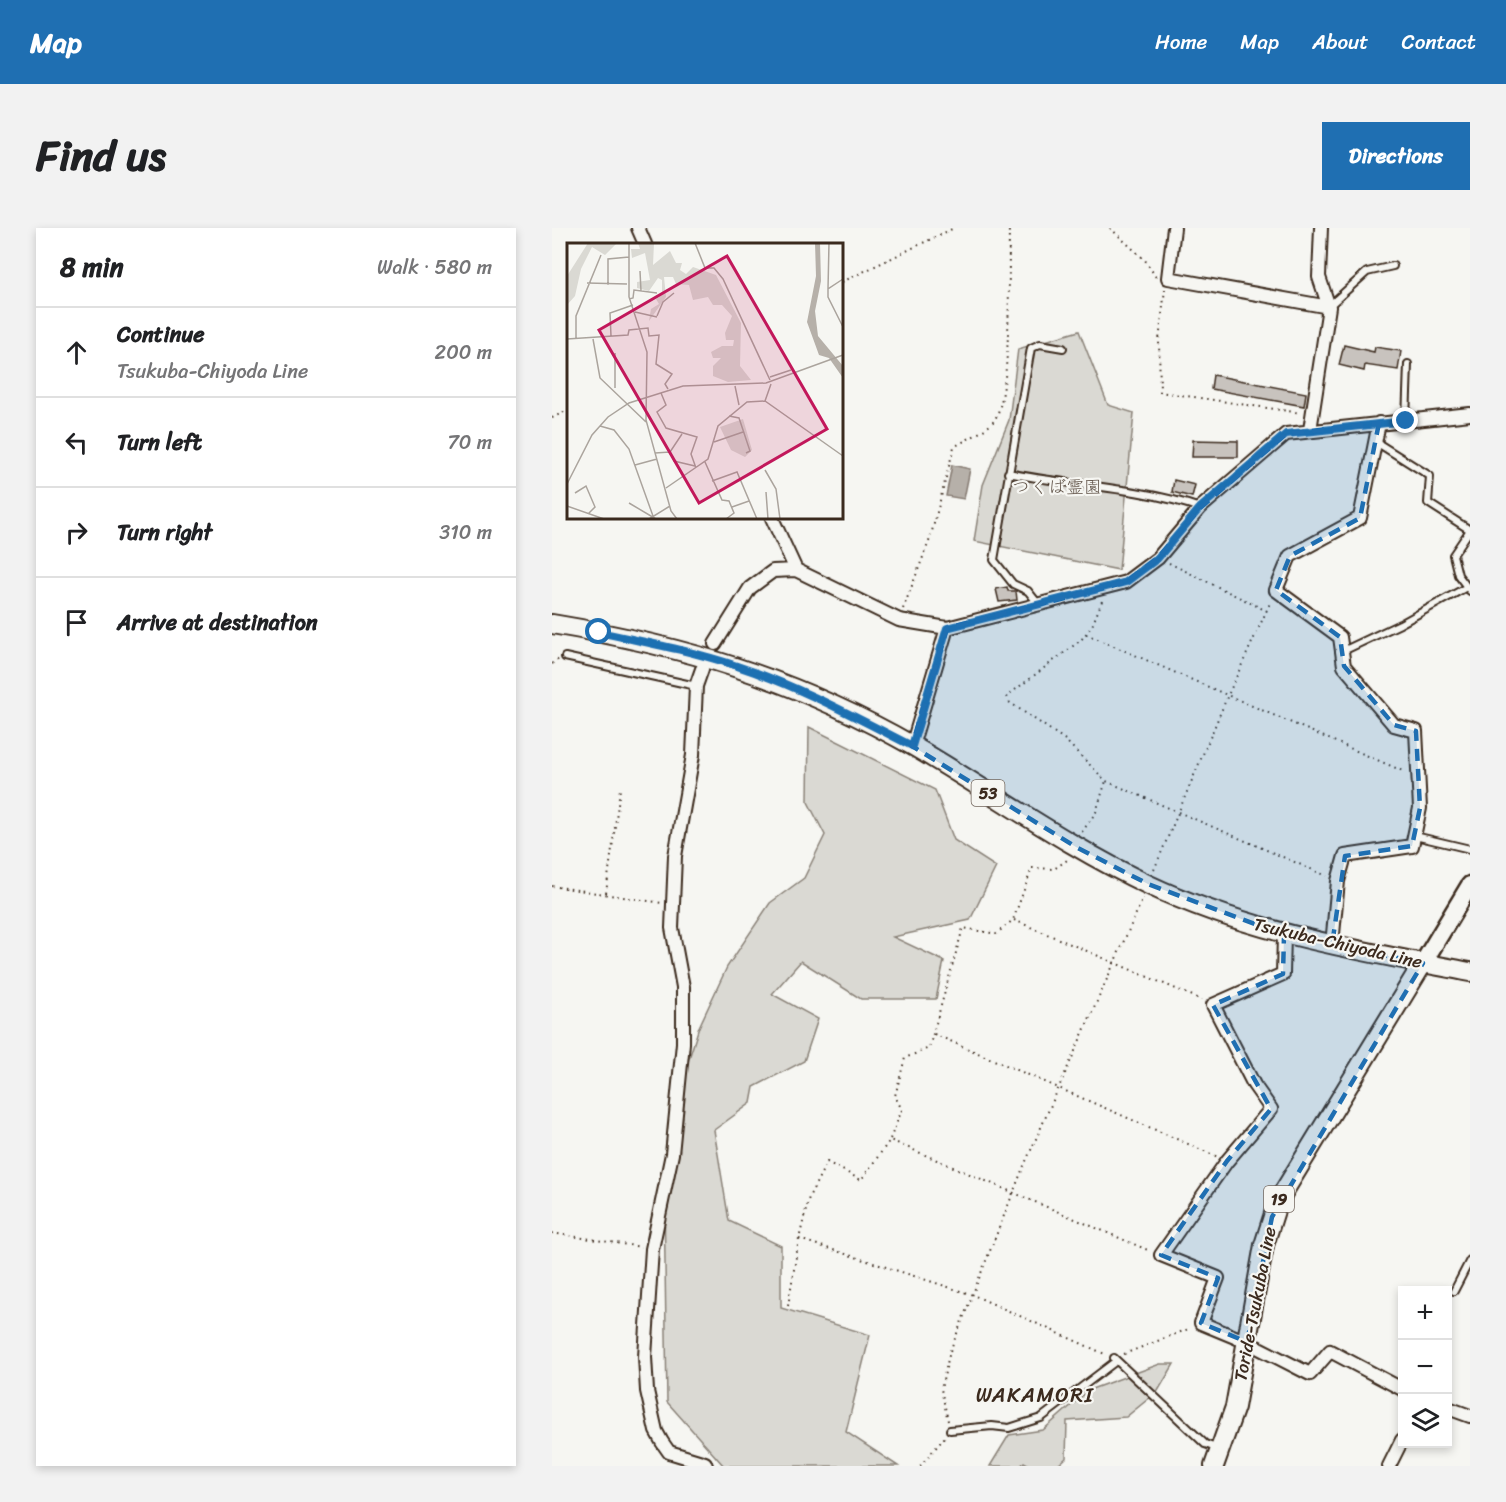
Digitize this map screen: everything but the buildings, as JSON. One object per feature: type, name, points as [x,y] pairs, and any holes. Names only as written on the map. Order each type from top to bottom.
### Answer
[{"type":"main road","name":"Tsukuba-Chiyoda Line","points":[[552,624],[662,645],[739,666],[828,703],[912,746],[1076,848],[1148,885],[1194,905],[1284,935],[1470,972]]},
{"type":"main road","points":[[1423,963],[1470,885]]},
{"type":"main road","name":"Toride-Tsukuba Line","points":[[1217,1458],[1234,1407],[1264,1245],[1278,1201],[1423,963]]},
{"type":"street","points":[[638,228],[645,243]]},
{"type":"street","points":[[1174,228],[1168,278],[1329,307]]},
{"type":"street","points":[[1310,430],[1329,307],[1319,278],[1321,228]]},
{"type":"street","points":[[716,644],[750,588],[773,571],[796,570],[899,620],[947,628],[1040,606],[1126,582],[1158,558],[1200,508],[1286,434],[1470,414]]},
{"type":"street","points":[[1332,945],[1338,880],[1345,856],[1412,846],[1420,808],[1416,731],[1394,725],[1344,666],[1340,637],[1276,590],[1290,556],[1360,518],[1380,423]]},
{"type":"street","points":[[772,519],[796,570]]},
{"type":"street","points":[[912,746],[947,628]]},
{"type":"street","points":[[702,669],[696,686],[693,755],[675,856],[671,904],[672,927],[683,987],[683,1043],[672,1154],[652,1249],[645,1366],[647,1391],[656,1431],[669,1452],[705,1463],[706,1466]]},
{"type":"street","points":[[1284,935],[1283,974],[1213,1005],[1254,1085],[1271,1109],[1227,1161],[1161,1255],[1218,1278],[1201,1323],[1247,1342],[1310,1374],[1329,1352],[1398,1387]]},
{"type":"street","points":[[1452,1409],[1470,1416]]},
{"type":"street","points":[[1389,1466],[1398,1448]]},
{"type":"lane","points":[[1329,307],[1367,272],[1393,267]]},
{"type":"lane","points":[[1040,606],[1028,591],[1013,584],[993,560],[1031,348],[1040,344],[1063,348]]},
{"type":"lane","points":[[1406,421],[1408,364]]},
{"type":"lane","points":[[1343,651],[1468,590],[1453,555],[1470,530],[1428,503],[1430,476],[1376,442]]},
{"type":"lane","points":[[1008,473],[1057,483],[1168,496],[1200,508]]},
{"type":"lane","points":[[565,657],[696,686]]},
{"type":"lane","points":[[1414,836],[1470,849]]},
{"type":"lane","points":[[1454,1291],[1470,1260]]},
{"type":"lane","points":[[950,1430],[992,1426],[1009,1428],[1041,1418],[1115,1359],[1217,1458]]},
{"type":"path","points":[[843,282],[954,228]]},
{"type":"path","points":[[899,620],[930,539],[954,447],[993,422],[1002,397],[1007,363],[1009,228]]},
{"type":"path","points":[[1110,228],[1145,260],[1164,291]]},
{"type":"path","points":[[1168,278],[1164,291],[1159,341],[1160,392],[1313,415]]},
{"type":"path","points":[[552,418],[567,410]]},
{"type":"path","points":[[1158,558],[1267,611]]},
{"type":"path","points":[[1107,587],[1092,626],[1086,634],[1007,696],[1009,702],[1064,739],[1106,781],[1338,880]]},
{"type":"path","points":[[920,1466],[950,1430],[941,1389],[950,1352],[1013,1193],[1116,964],[1227,695],[1276,590]]},
{"type":"path","points":[[1086,634],[1419,778]]},
{"type":"path","points":[[788,1306],[799,1239],[809,1197],[827,1162],[861,1180],[890,1140],[902,1110],[895,1096],[905,1058],[929,1048],[934,1034],[934,1023],[963,928],[996,934],[1013,920],[1032,868],[1054,869],[1068,862],[1076,848],[1077,838],[1096,812],[1106,781]]},
{"type":"path","points":[[606,893],[620,789]]},
{"type":"path","points":[[552,886],[671,904]]},
{"type":"path","points":[[1013,920],[1213,1005]]},
{"type":"path","points":[[934,1034],[1227,1161]]},
{"type":"path","points":[[890,1140],[1161,1255]]},
{"type":"path","points":[[552,1233],[652,1249]]},
{"type":"path","points":[[799,1239],[972,1295],[1076,1339],[1115,1359],[1201,1323]]},
{"type":"highlighted area","points":[[1379,423],[1360,518],[1290,556],[1276,590],[1340,637],[1344,666],[1394,725],[1416,731],[1420,808],[1412,846],[1345,856],[1332,945],[1423,963],[1272,1217],[1247,1342],[1201,1323],[1218,1278],[1161,1255],[1227,1161],[1271,1109],[1213,1005],[1283,974],[1284,935],[1148,884],[1076,847],[912,746],[947,628],[1126,582],[1158,558],[1200,508],[1286,434]]},
{"type":"green space","name":"つくば霊園","points":[[1079,331],[1108,405],[1134,413],[1119,570],[974,541],[983,485],[1009,420],[1018,349]]},
{"type":"green space","points":[[809,727],[935,790],[954,840],[996,867],[970,920],[893,937],[944,961],[936,999],[861,999],[801,961],[772,994],[818,1019],[804,1061],[754,1087],[751,1103],[714,1130],[729,1221],[781,1246],[781,1308],[870,1335],[846,1432],[898,1466],[724,1466],[667,1402],[664,1192],[679,1147],[686,1068],[699,1027],[727,967],[770,903],[804,878],[825,835],[808,802]]},
{"type":"green space","points":[[1160,1364],[1174,1364],[1158,1391],[1126,1417],[1067,1421],[1066,1458],[1057,1466],[1031,1466],[1024,1462],[1021,1466],[990,1466],[1009,1435],[1043,1430],[1089,1390]]},
{"type":"shaded area","points":[[952,465],[970,469],[964,499],[946,496]]},
{"type":"district","name":"WAKAMORI","points":[[1035,1395]]},
{"type":"route","points":[[599,632],[700,654],[739,666],[828,703],[912,746],[947,628],[1056,602],[1126,582],[1158,558],[1200,508],[1257,456],[1286,434],[1406,421]]}]
